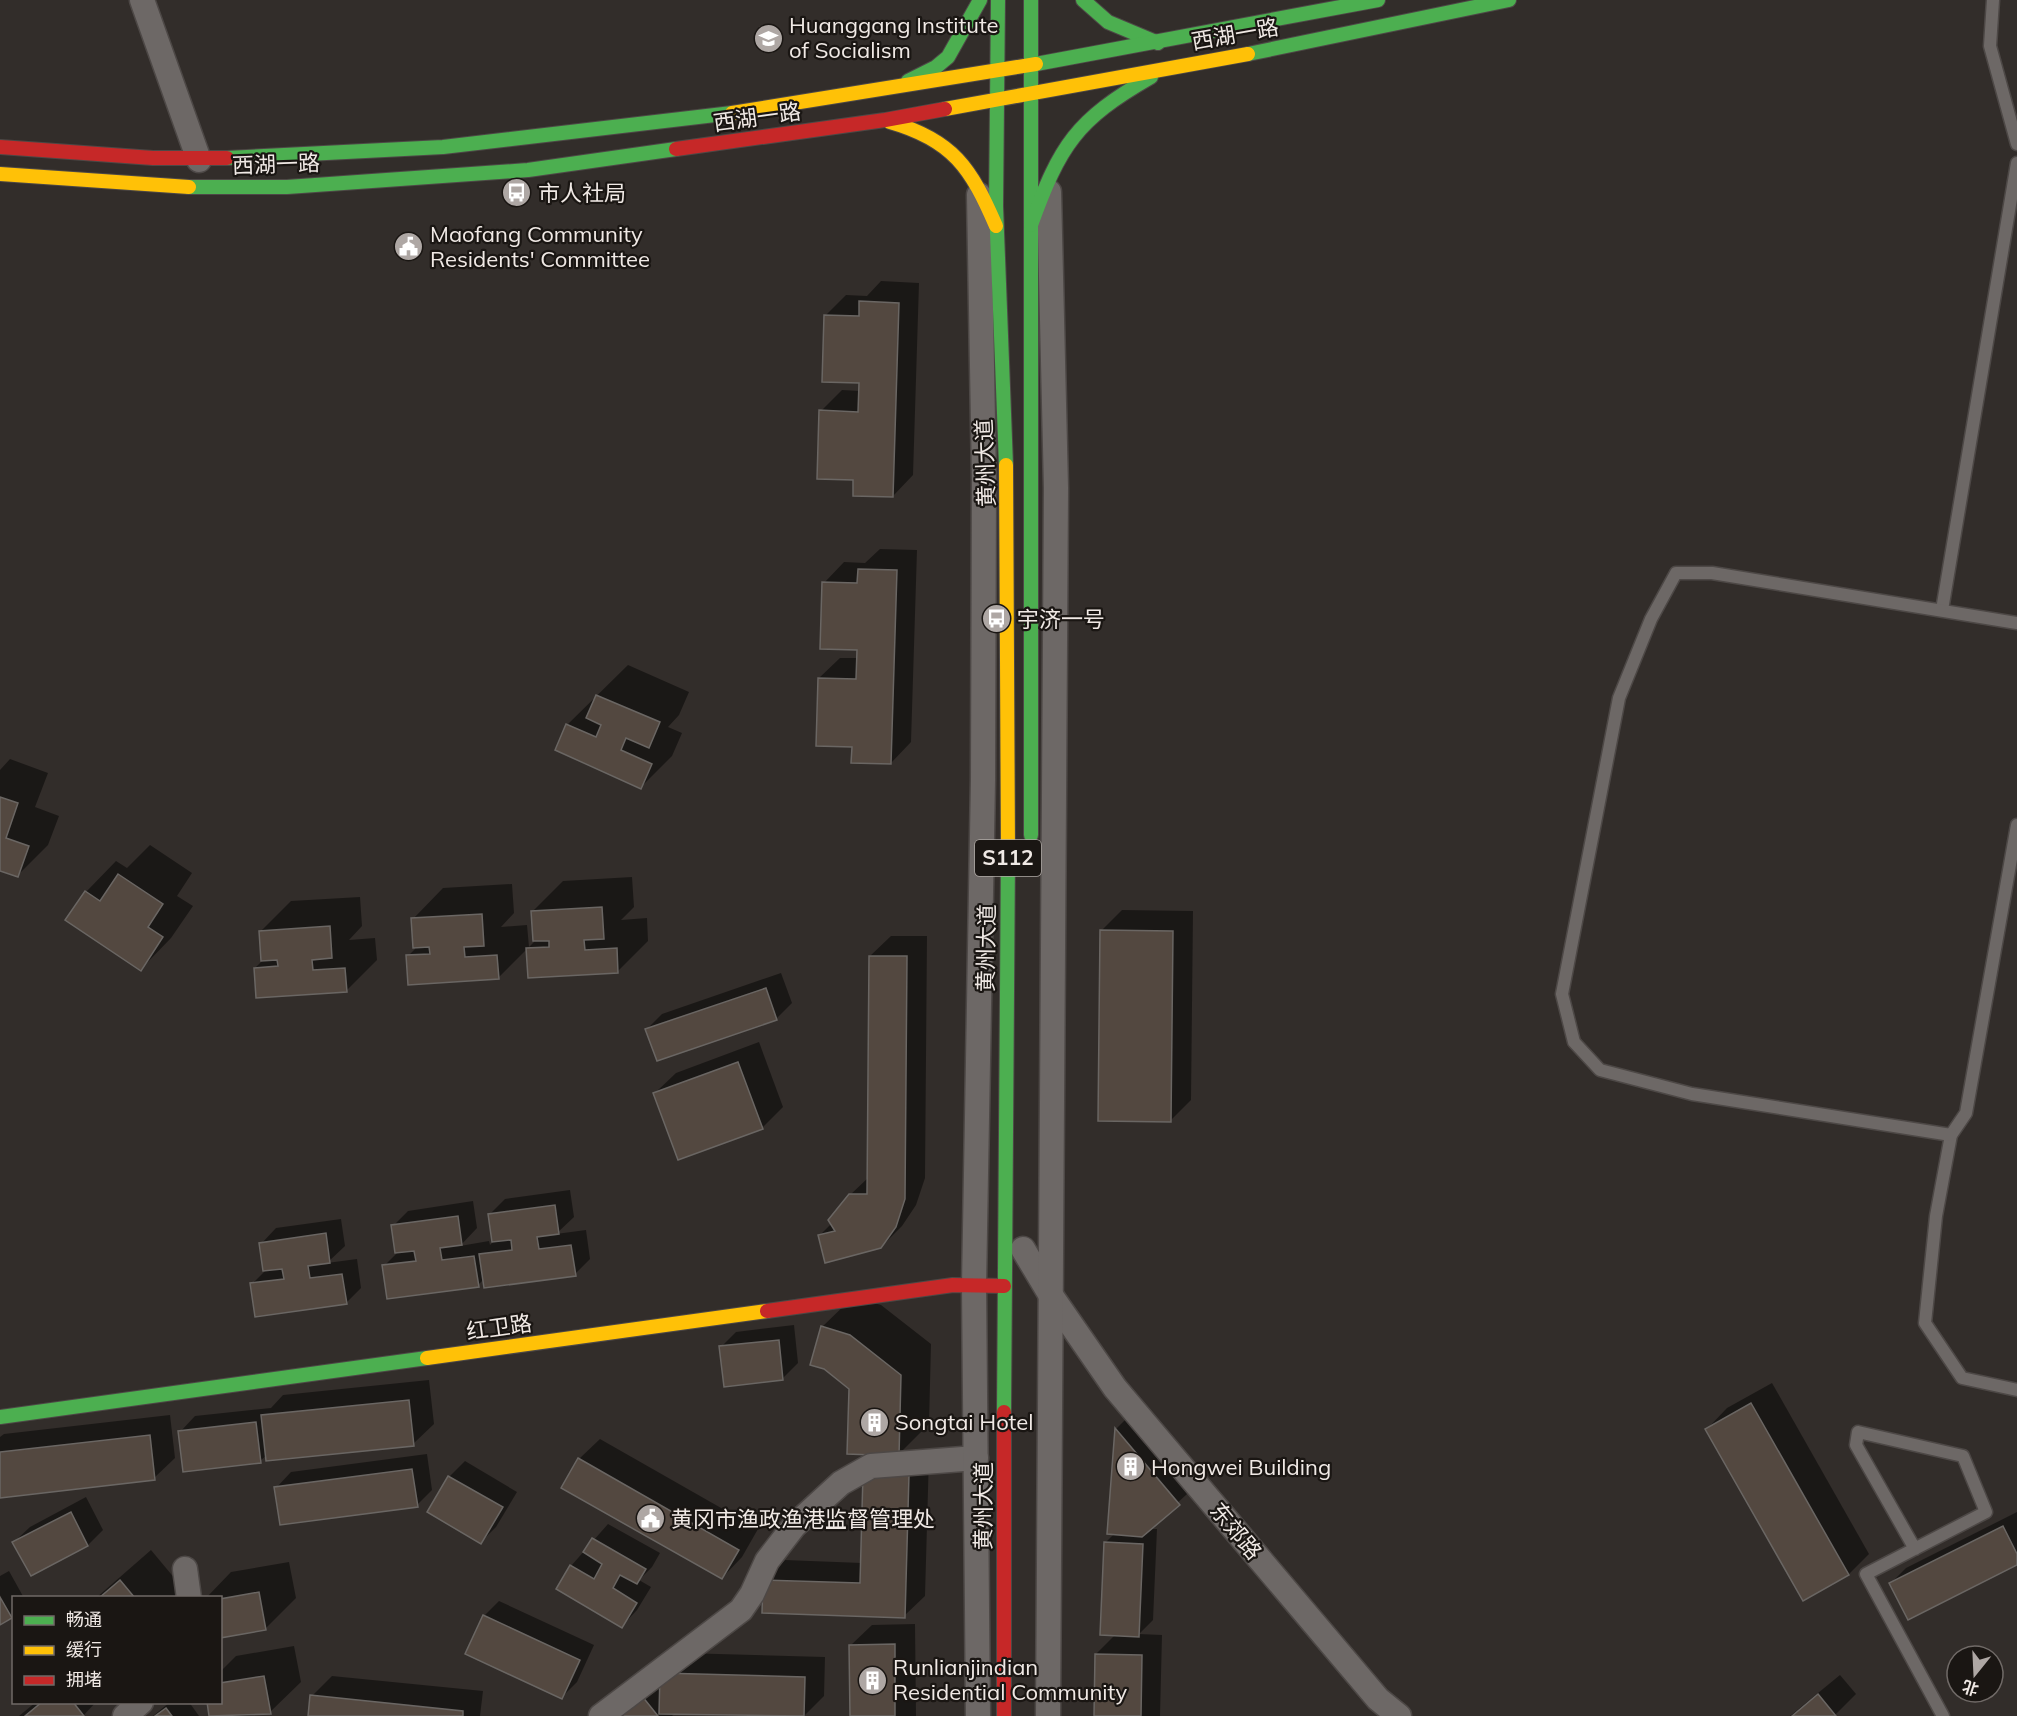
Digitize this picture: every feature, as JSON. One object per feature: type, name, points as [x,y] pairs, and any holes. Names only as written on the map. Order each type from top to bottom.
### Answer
[{"type":"main road","points":[[885,92],[936,67],[948,57],[980,0]]},
{"type":"main road","name":"黄州大道","points":[[998,0],[997,229],[1007,482],[1009,783],[1004,1287],[1004,1716]]},
{"type":"main road","name":"黄州大道","points":[[1031,0],[1029,93],[1033,482],[1031,848]]},
{"type":"main road","points":[[1083,0],[1095,14],[1125,32],[1158,43]]},
{"type":"main road","name":"西湖一路","points":[[0,147],[199,160],[412,152],[543,138],[885,92],[1158,43],[1378,0]]},
{"type":"main road","name":"西湖一路","points":[[0,174],[187,187],[287,187],[528,170],[885,120],[1171,66],[1248,54],[1509,0]]},
{"type":"main road","points":[[1030,226],[1053,166],[1083,124],[1125,91],[1171,66]]},
{"type":"main road","points":[[885,120],[916,128],[938,140],[964,162],[979,184],[997,229]]},
{"type":"main road","points":[[1023,1243],[1023,1280]]},
{"type":"main road","name":"红卫路","points":[[0,1417],[953,1285],[1004,1287]]},
{"type":"street","points":[[142,0],[199,160]]},
{"type":"street","points":[[959,39],[961,0]]},
{"type":"street","points":[[1048,179],[1056,489],[1048,1716]]},
{"type":"street","points":[[978,1716],[974,1286],[983,768],[984,479],[979,184]]},
{"type":"street","name":"东郊路","points":[[1023,1243],[1050,1294],[1115,1388],[1378,1699],[1399,1716]]},
{"type":"street","points":[[601,1716],[741,1610],[752,1594],[767,1561],[794,1526],[841,1483],[871,1466],[976,1458]]},
{"type":"street","points":[[185,1569],[189,1596]]},
{"type":"street","points":[[125,1716],[139,1704]]},
{"type":"lane","points":[[1993,0],[1990,46],[2017,144]]},
{"type":"lane","points":[[1942,610],[2017,163]]},
{"type":"lane","points":[[1951,1135],[1692,1094],[1600,1070],[1574,1042],[1562,994],[1619,698],[1651,619],[1676,573],[1712,573],[2017,623]]},
{"type":"lane","points":[[2017,825],[1966,1113],[1951,1135],[1936,1216],[1925,1323],[1962,1378],[2017,1390]]},
{"type":"lane","points":[[1915,1549],[1856,1445],[1858,1432],[1964,1456],[1986,1512],[1915,1549],[1866,1574],[1943,1716]]},
{"type":"building","points":[[859,301],[899,303],[893,497],[853,496],[853,480],[817,479],[819,410],[858,412],[859,383],[822,382],[824,315],[859,316]]},
{"type":"building","points":[[858,569],[897,570],[891,764],[851,763],[852,747],[816,746],[818,678],[856,679],[857,650],[820,649],[822,582],[857,583]]},
{"type":"building","points":[[596,695],[660,722],[649,748],[626,738],[621,750],[652,764],[641,789],[555,750],[566,724],[596,737],[601,725],[586,718]]},
{"type":"building","points":[[0,797],[18,803],[6,838],[29,846],[18,877],[0,871]]},
{"type":"building","points":[[118,874],[163,904],[148,927],[163,937],[141,971],[65,920],[85,891],[100,901]]},
{"type":"building","points":[[602,907],[604,939],[584,940],[585,950],[617,948],[618,973],[528,978],[526,948],[549,947],[549,941],[533,941],[531,911]]},
{"type":"building","points":[[482,914],[484,946],[464,947],[465,957],[497,955],[499,979],[408,985],[406,955],[430,954],[429,947],[413,948],[411,918]]},
{"type":"building","points":[[330,926],[332,958],[312,960],[313,970],[345,968],[347,992],[256,998],[254,968],[278,966],[277,960],[261,961],[259,931]]},
{"type":"building","points":[[1100,930],[1173,931],[1171,1122],[1098,1121]]},
{"type":"building","points":[[869,956],[907,956],[905,1199],[896,1227],[881,1248],[825,1263],[818,1235],[835,1231],[828,1220],[849,1194],[867,1194]]},
{"type":"building","points":[[766,988],[777,1020],[657,1061],[645,1029]]},
{"type":"building","points":[[738,1062],[763,1129],[678,1160],[653,1093]]},
{"type":"building","points":[[555,1205],[559,1234],[537,1237],[539,1249],[571,1245],[576,1276],[484,1288],[479,1254],[512,1250],[511,1240],[492,1242],[488,1214]]},
{"type":"building","points":[[458,1216],[462,1245],[440,1248],[442,1260],[474,1256],[479,1287],[387,1299],[382,1265],[416,1261],[414,1251],[395,1253],[391,1225]]},
{"type":"building","points":[[326,1233],[330,1263],[308,1266],[310,1278],[342,1274],[347,1304],[255,1317],[250,1283],[284,1279],[282,1269],[263,1271],[259,1243]]},
{"type":"building","name":"Songtai Hotel","points":[[821,1326],[850,1335],[901,1375],[899,1456],[847,1454],[849,1389],[824,1369],[810,1365]]},
{"type":"building","points":[[779,1340],[783,1380],[724,1387],[719,1346]]},
{"type":"building","points":[[409,1400],[414,1446],[266,1461],[261,1415]]},
{"type":"building","points":[[1751,1403],[1849,1575],[1803,1601],[1705,1429]]},
{"type":"building","points":[[256,1422],[261,1463],[183,1472],[178,1431]]},
{"type":"building","name":"Hongwei Building","points":[[1115,1428],[1180,1505],[1142,1537],[1107,1534]]},
{"type":"building","points":[[150,1435],[155,1480],[0,1498],[0,1452]]},
{"type":"building","name":"黄冈市渔政渔港监督管理处","points":[[578,1458],[739,1550],[722,1579],[561,1488]]},
{"type":"building","points":[[412,1469],[418,1507],[280,1525],[274,1487]]},
{"type":"building","points":[[863,1474],[909,1475],[905,1618],[762,1613],[763,1580],[860,1583]]},
{"type":"building","points":[[448,1476],[503,1507],[481,1544],[427,1512]]},
{"type":"building","points":[[71,1512],[88,1546],[31,1576],[12,1542]]},
{"type":"building","points":[[2003,1526],[2017,1554],[2017,1565],[1908,1620],[1889,1583]]},
{"type":"building","points":[[592,1538],[646,1569],[637,1584],[620,1575],[613,1588],[637,1603],[622,1628],[556,1589],[570,1565],[594,1579],[602,1564],[583,1552]]},
{"type":"building","points":[[1104,1542],[1143,1544],[1139,1637],[1100,1635]]},
{"type":"building","points":[[120,1580],[133,1596],[101,1596]]},
{"type":"building","points":[[259,1592],[266,1630],[222,1638],[222,1599]]},
{"type":"building","points":[[0,1597],[12,1618],[0,1625]]},
{"type":"building","points":[[483,1615],[580,1660],[562,1699],[465,1654]]},
{"type":"building","name":"Runlianjindian Residential Community","points":[[895,1644],[895,1716],[850,1716],[849,1645]]},
{"type":"building","points":[[1095,1654],[1142,1655],[1141,1716],[1094,1716]]},
{"type":"building","points":[[660,1673],[805,1677],[804,1716],[659,1714]]},
{"type":"building","points":[[264,1676],[271,1714],[209,1716],[207,1704],[222,1704],[222,1683]]},
{"type":"building","points":[[638,1691],[658,1716],[606,1716]]},
{"type":"building","points":[[1818,1694],[1836,1716],[1792,1716]]},
{"type":"building","points":[[310,1695],[463,1711],[463,1716],[308,1716]]},
{"type":"building","points":[[40,1704],[75,1704],[84,1716],[25,1716]]},
{"type":"building","points":[[166,1708],[172,1716],[155,1716]]},
{"type":"traffic: fast","points":[[908,81],[936,67],[948,57],[980,0]]},
{"type":"traffic: fast","points":[[998,0],[996,206],[1006,465]]},
{"type":"traffic: fast","points":[[1031,0],[1031,835]]},
{"type":"traffic: fast","points":[[1083,0],[1108,22],[1158,43]]},
{"type":"traffic: fast","points":[[1036,64],[1378,0]]},
{"type":"traffic: fast","points":[[1248,54],[1509,0]]},
{"type":"traffic: fast","points":[[1031,225],[1051,174],[1074,137],[1105,107],[1151,77]]},
{"type":"traffic: fast","points":[[227,158],[443,147],[732,113]]},
{"type":"traffic: fast","points":[[189,187],[287,187],[528,170],[676,149]]},
{"type":"traffic: fast","points":[[1004,1412],[1008,852]]},
{"type":"traffic: fast","points":[[0,1417],[427,1358]]},
{"type":"traffic: slow","points":[[945,109],[1248,54]]},
{"type":"traffic: slow","points":[[732,113],[1036,64]]},
{"type":"traffic: slow","points":[[890,122],[930,138],[957,159],[978,188],[996,226]]},
{"type":"traffic: slow","points":[[0,174],[189,187]]},
{"type":"traffic: slow","points":[[1006,465],[1008,852]]},
{"type":"traffic: slow","points":[[427,1358],[767,1311]]},
{"type":"traffic: jam","points":[[676,149],[885,120],[945,109]]},
{"type":"traffic: jam","points":[[0,147],[153,158],[227,158]]},
{"type":"traffic: jam","points":[[767,1311],[953,1285],[1004,1286]]},
{"type":"traffic: jam","points":[[1004,1412],[1004,1716]]},
{"type":"place","name":"Huanggang Institute of Socialism","points":[[768,38]]},
{"type":"place","name":"市人社局","points":[[517,193]]},
{"type":"place","name":"Maofang Community Residents' Committee","points":[[409,247]]},
{"type":"place","name":"宇济一号","points":[[996,619]]},
{"type":"place","name":"Songtai Hotel","points":[[874,1422]]},
{"type":"place","name":"Hongwei Building","points":[[1130,1467]]},
{"type":"place","name":"黄冈市渔政渔港监督管理处","points":[[650,1519]]},
{"type":"place","name":"Runlianjindian Residential Community","points":[[872,1680]]}]
